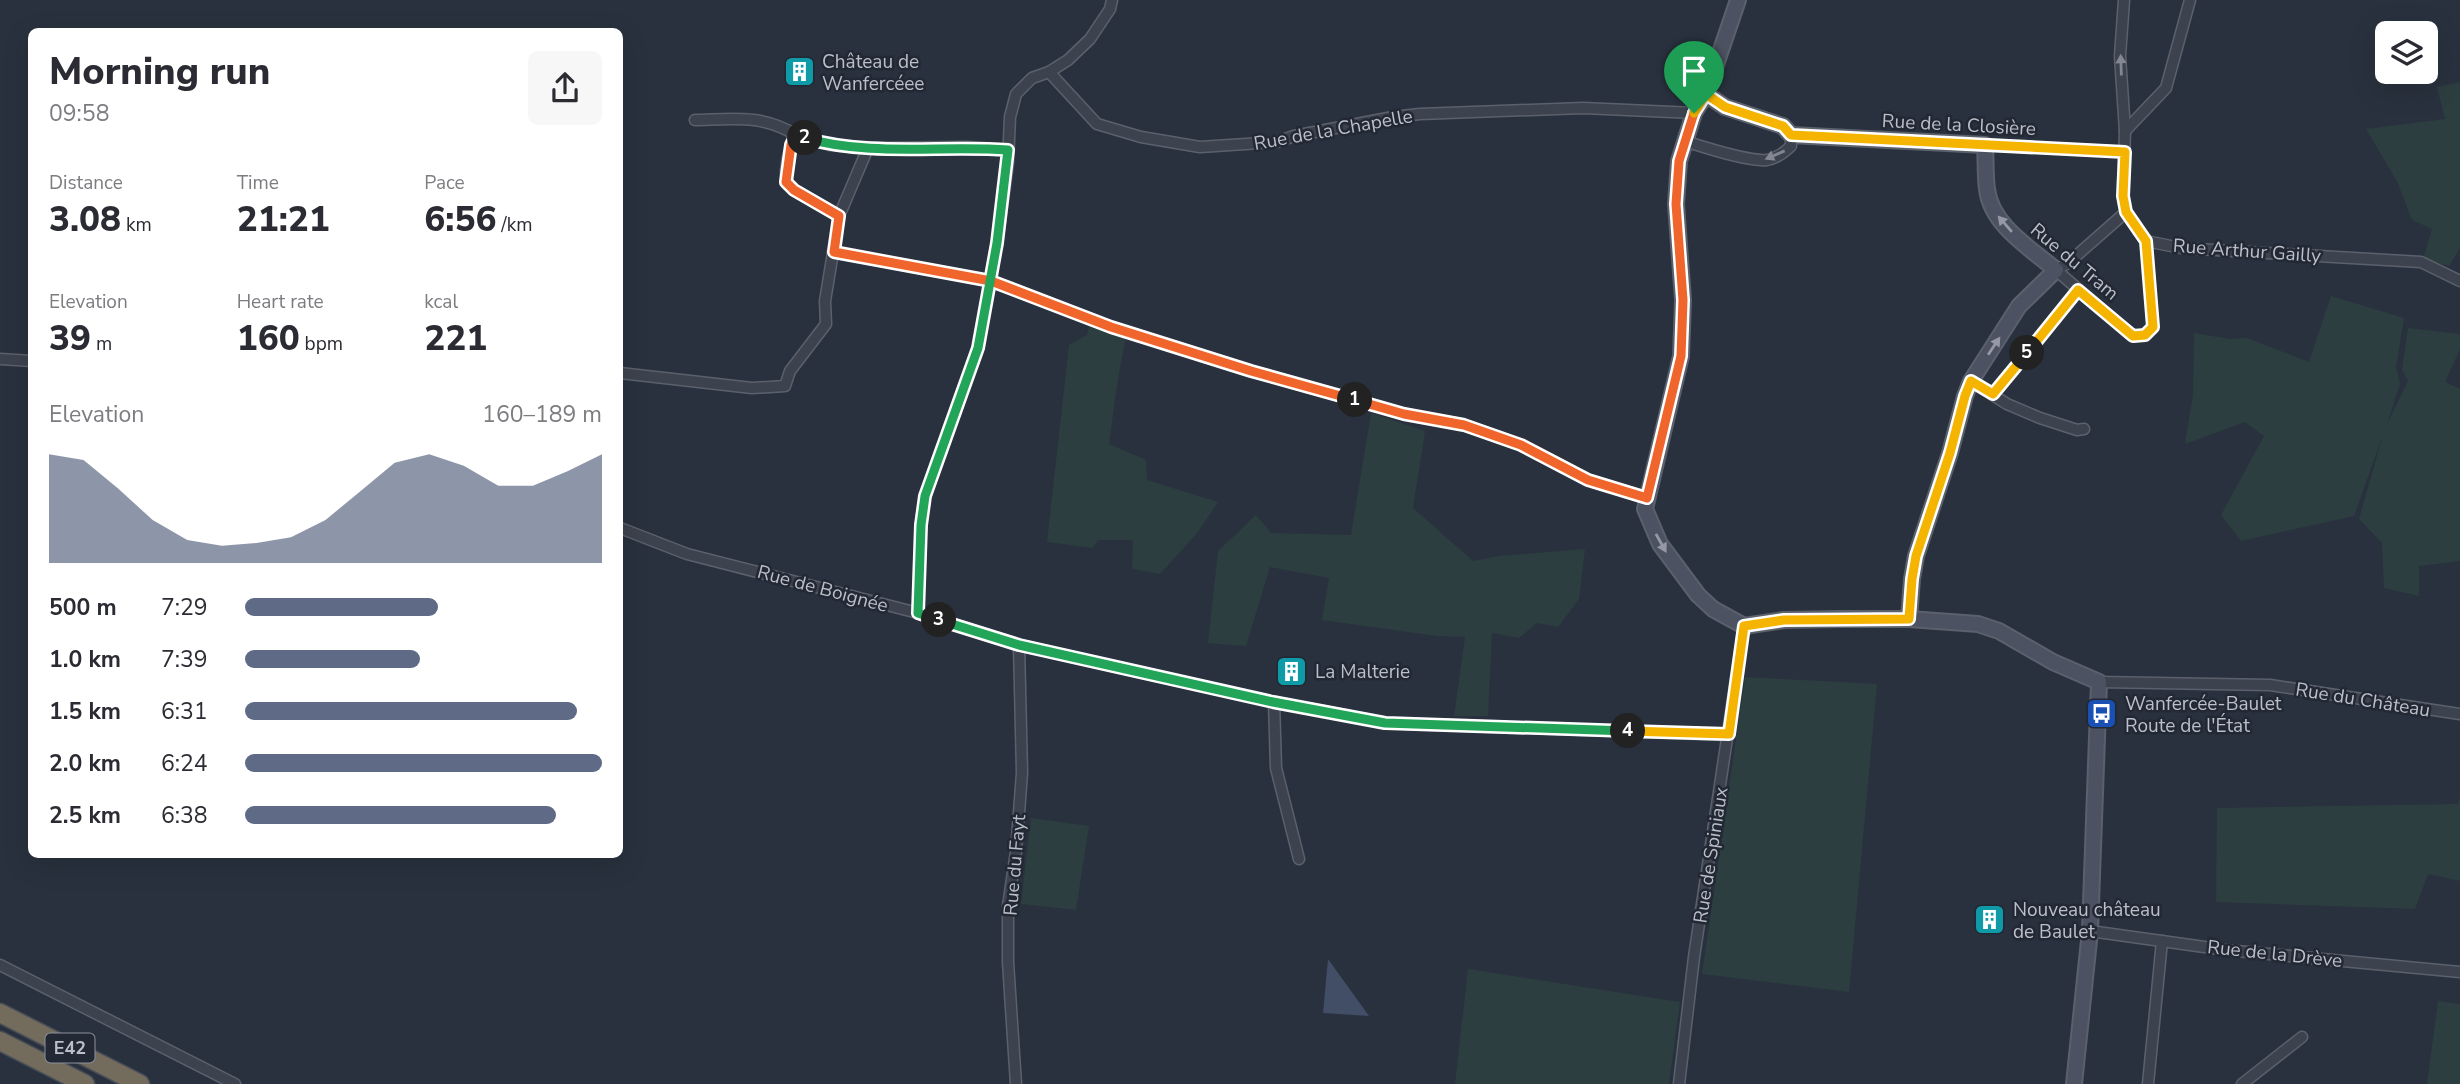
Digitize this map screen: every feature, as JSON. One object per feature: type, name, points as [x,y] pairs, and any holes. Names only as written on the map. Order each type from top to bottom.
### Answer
[{"type":"highway","name":"E42","points":[[0,1013],[140,1084]]},
{"type":"highway","name":"E42","points":[[0,1041],[85,1084]]},
{"type":"main road","points":[[1738,0],[1706,94],[1694,113],[1679,161],[1676,204],[1683,300],[1681,356],[1645,509],[1660,544],[1682,576],[1713,609],[1744,626],[1784,620],[1909,619],[1951,621],[1990,627],[2053,662],[2099,682],[2090,931],[2074,1084]]},
{"type":"main road","name":"Rue de la Closière","points":[[1706,94],[1725,107],[1783,126],[1791,135],[1985,145]]},
{"type":"main road","name":"Rue du Tram","points":[[1985,145],[1987,191],[1997,215],[2019,239],[2056,270]]},
{"type":"main road","points":[[1909,619],[1916,556],[1971,381],[2020,306],[2056,270]]},
{"type":"street","points":[[918,613],[921,525],[925,496],[978,348],[991,281],[1008,163],[1010,117],[1016,94],[1032,78],[1049,72],[1068,60],[1090,39],[1110,9],[1112,0]]},
{"type":"street","points":[[2056,270],[2068,263],[2126,212],[2123,196],[2125,131],[2120,56],[2124,0]]},
{"type":"street","points":[[2125,131],[2166,88],[2190,0]]},
{"type":"street","name":"Rue de la Chapelle","points":[[1049,72],[1097,124],[1141,137],[1200,147],[1277,142],[1294,136],[1420,114],[1583,108],[1694,113]]},
{"type":"street","points":[[695,120],[754,118],[830,145],[1008,150]]},
{"type":"street","points":[[796,135],[787,163],[786,182],[794,190],[839,216]]},
{"type":"street","points":[[1684,141],[1746,158],[1765,160],[1781,155],[1791,146],[1791,135]]},
{"type":"street","name":"Rue de la Closière","points":[[1985,145],[2125,152]]},
{"type":"street","points":[[623,373],[752,388],[785,386],[790,370],[825,324],[825,301],[839,216],[868,148]]},
{"type":"street","name":"Rue Arthur Gailly","points":[[2126,212],[2146,241],[2181,248],[2421,262],[2460,281]]},
{"type":"street","name":"Rue du Tram","points":[[2056,270],[2133,336],[2145,335],[2153,327],[2154,317],[2146,241]]},
{"type":"street","points":[[834,252],[991,281],[1111,327],[1251,371],[1404,414],[1464,425],[1521,445],[1588,480],[1647,498]]},
{"type":"street","points":[[1993,394],[2078,290]]},
{"type":"street","points":[[0,359],[28,361]]},
{"type":"street","points":[[1971,381],[2007,404],[2040,418],[2077,430],[2084,429]]},
{"type":"street","name":"Rue de Boignée","points":[[623,529],[687,554],[918,613],[1019,645],[1273,702],[1385,723],[1729,734]]},
{"type":"street","name":"Rue de Spiniaux","points":[[1678,1084],[1694,957],[1744,626]]},
{"type":"street","name":"Rue du Fayt","points":[[1016,1084],[1008,962],[1008,906],[1016,852],[1022,773],[1019,645]]},
{"type":"street","name":"Rue du Château","points":[[2099,682],[2270,685],[2460,714]]},
{"type":"street","points":[[1273,702],[1276,768],[1299,859]]},
{"type":"street","name":"Rue de la Drève","points":[[2090,931],[2226,950],[2460,972]]},
{"type":"street","points":[[2148,1084],[2162,941]]},
{"type":"street","points":[[0,965],[235,1084]]},
{"type":"street","points":[[2242,1084],[2302,1037]]},
{"type":"shaded area","points":[[2460,82],[2460,248],[2449,266],[2423,259],[2432,229],[2412,220],[2397,181],[2366,129],[2445,119],[2437,87]]},
{"type":"shaded area","points":[[2331,296],[2404,318],[2396,367],[2400,384],[2387,424],[2408,381],[2402,370],[2408,328],[2460,334],[2460,349],[2445,382],[2460,389],[2460,561],[2419,566],[2419,596],[2384,588],[2382,543],[2359,519],[2383,435],[2354,516],[2241,541],[2221,515],[2264,436],[2245,422],[2185,444],[2193,395],[2194,333],[2230,339],[2247,338],[2309,362]]},
{"type":"shaded area","points":[[1089,326],[1127,332],[1109,444],[1146,460],[1147,480],[1218,502],[1197,533],[1160,574],[1132,569],[1133,540],[1098,540],[1093,548],[1047,542],[1069,345],[1087,335]]},
{"type":"shaded area","points":[[1371,413],[1425,431],[1413,508],[1473,561],[1585,549],[1579,599],[1558,627],[1537,623],[1519,638],[1492,633],[1488,716],[1454,716],[1465,637],[1437,636],[1322,620],[1329,578],[1270,567],[1246,646],[1208,643],[1218,551],[1256,515],[1271,533],[1351,535]]},
{"type":"shaded area","points":[[1745,677],[1877,684],[1849,992],[1702,974]]},
{"type":"shaded area","points":[[2460,796],[2460,881],[2428,874],[2415,909],[2216,902],[2217,808],[2458,804]]},
{"type":"shaded area","points":[[1031,818],[1089,826],[1076,910],[1021,904]]},
{"type":"shaded area","points":[[1468,969],[1680,1002],[1669,1084],[1455,1084]]},
{"type":"shaded area","points":[[2438,1001],[2460,1004],[2460,1084],[2427,1084]]},
{"type":"water","points":[[1328,959],[1369,1016],[1323,1013]]},
{"type":"place","name":"Château de Wanfercéee","points":[[799,72]]},
{"type":"place","name":"La Malterie","points":[[1292,671]]},
{"type":"place","name":"Wanfercée-Baulet Route de l'État","points":[[2102,714]]},
{"type":"place","name":"Nouveau château de Baulet","points":[[1990,920]]},
{"type":"route","points":[[1694,113],[1679,161],[1676,204],[1683,300],[1681,356],[1647,498],[1588,480],[1521,445],[1464,425],[1404,414],[1251,371],[1111,327],[991,281],[834,252],[839,216],[794,190],[786,182],[785,173],[796,135],[830,145],[868,148],[967,147],[1008,150],[997,243],[991,281],[978,348],[925,496],[921,525],[918,613],[1019,645],[1273,702],[1385,723],[1729,734],[1744,626],[1784,620],[1909,619],[1916,556],[1971,381],[1993,394],[2078,290],[2133,336],[2145,335],[2153,327],[2146,241],[2126,212],[2123,196],[2125,152],[1791,135],[1783,126],[1725,107],[1706,94],[1694,113]]}]
